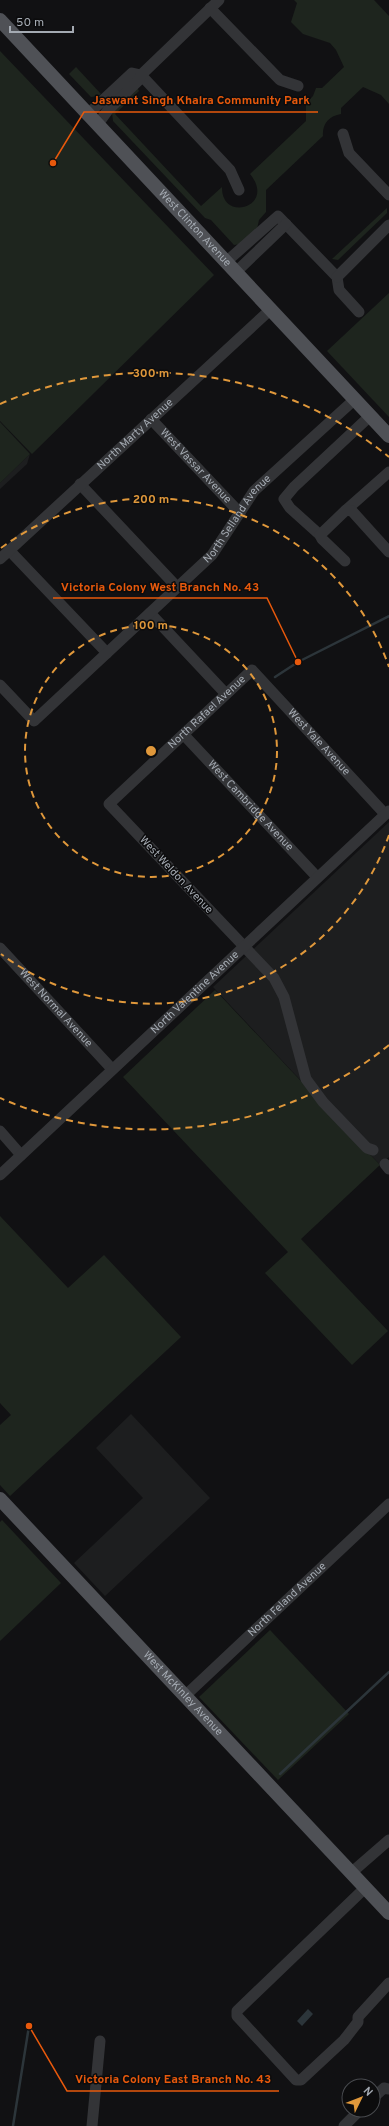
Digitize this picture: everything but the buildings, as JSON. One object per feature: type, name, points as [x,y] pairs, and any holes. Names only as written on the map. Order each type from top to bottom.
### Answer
[{"type":"main road","name":"West Clinton Avenue","points":[[0,20],[389,436]]},
{"type":"main road","name":"West McKinley Avenue","points":[[0,1499],[186,1695],[389,1913]]},
{"type":"street","points":[[93,119],[108,110],[139,80],[140,75],[219,0]]},
{"type":"street","points":[[210,8],[280,80],[298,86]]},
{"type":"street","points":[[140,75],[230,170],[239,190]]},
{"type":"street","points":[[343,134],[349,153],[389,194]]},
{"type":"street","points":[[231,267],[278,216],[337,276],[339,290],[359,312]]},
{"type":"street","points":[[231,267],[286,224]]},
{"type":"street","points":[[337,276],[389,226]]},
{"type":"street","name":"North Marty Avenue","points":[[0,559],[270,310]]},
{"type":"street","name":"North Selland Avenue","points":[[0,685],[34,721],[212,556],[254,491],[354,400]]},
{"type":"street","points":[[344,561],[322,539],[320,534],[298,516],[284,499],[294,487],[370,416]]},
{"type":"street","name":"West Vassar Avenue","points":[[151,419],[240,513]]},
{"type":"street","points":[[320,534],[389,472]]},
{"type":"street","points":[[80,484],[178,587]]},
{"type":"street","points":[[346,510],[352,511],[389,552]]},
{"type":"street","points":[[9,550],[107,653]]},
{"type":"street","points":[[150,613],[226,694]]},
{"type":"street","name":"North Rafael Avenue","points":[[109,804],[252,670]]},
{"type":"street","name":"West Yale Avenue","points":[[252,670],[387,813]]},
{"type":"street","name":"West Cambridge Avenue","points":[[184,735],[317,877]]},
{"type":"street","name":"West Weldon Avenue","points":[[109,804],[274,978],[284,997],[306,1079],[323,1102],[367,1148],[373,1150]]},
{"type":"street","name":"North Valentine Avenue","points":[[0,1174],[243,945],[387,813]]},
{"type":"street","name":"West Normal Avenue","points":[[0,948],[112,1069]]},
{"type":"street","points":[[0,1132],[21,1155]]},
{"type":"street","name":"North Feland Avenue","points":[[186,1695],[389,1504]]},
{"type":"street","points":[[351,1873],[389,1840]]},
{"type":"street","points":[[365,1888],[237,2011],[237,2016],[296,2080],[301,2080],[344,2040],[358,2022],[358,2017],[389,1983]]},
{"type":"street","points":[[92,2126],[100,2041]]},
{"type":"street","points":[[344,2126],[352,2118]]},
{"type":"shaded area","points":[[294,0],[374,0],[389,16],[389,104],[381,95],[363,87],[341,108],[341,114],[327,121],[323,136],[266,190],[266,212],[259,220],[257,229],[243,244],[234,245],[211,220],[205,218],[113,121],[112,113],[137,87],[139,91],[115,114],[201,206],[222,187],[224,198],[230,205],[238,207],[246,206],[253,202],[257,195],[257,186],[250,174],[306,121],[306,103],[313,96],[316,88],[322,88],[344,67],[336,50],[330,43],[303,34],[291,22],[297,3]]},
{"type":"shaded area","points":[[0,51],[214,275],[32,454],[0,421]]},
{"type":"shaded area","points":[[76,67],[101,94],[91,97],[69,74]]},
{"type":"shaded area","points":[[387,208],[387,213],[338,260],[332,259]]},
{"type":"shaded area","points":[[389,293],[389,417],[327,351]]},
{"type":"shaded area","points":[[0,422],[30,454],[0,483]]},
{"type":"shaded area","points":[[30,454],[27,464],[0,489],[0,483]]},
{"type":"shaded area","points":[[389,822],[389,1157],[380,1165],[213,987]]},
{"type":"shaded area","points":[[215,990],[380,1165],[301,1239],[388,1331],[352,1365],[265,1273],[288,1252],[123,1077]]},
{"type":"shaded area","points":[[0,1216],[68,1288],[104,1255],[181,1337],[10,1496],[0,1485],[0,1425],[11,1415],[0,1403]]},
{"type":"shaded area","points":[[131,1414],[210,1498],[105,1596],[74,1563],[143,1498],[96,1448]]},
{"type":"shaded area","points":[[2,1520],[61,1583],[0,1641],[0,1522]]},
{"type":"shaded area","points":[[270,1630],[349,1714],[278,1780],[199,1697]]},
{"type":"shaded area","points":[[308,2009],[313,2014],[302,2026],[297,2021]]},
{"type":"waterway","points":[[275,677],[298,662],[389,616]]},
{"type":"waterway","points":[[280,1774],[389,1672]]},
{"type":"waterway","points":[[13,2126],[29,2026]]},
{"type":"place","name":"Jaswant Singh Khalra Community Park","points":[[53,163]]},
{"type":"place","name":"Victoria Colony West Branch No. 43","points":[[298,662]]},
{"type":"place","name":"Victoria Colony East Branch No. 43","points":[[29,2026]]}]
